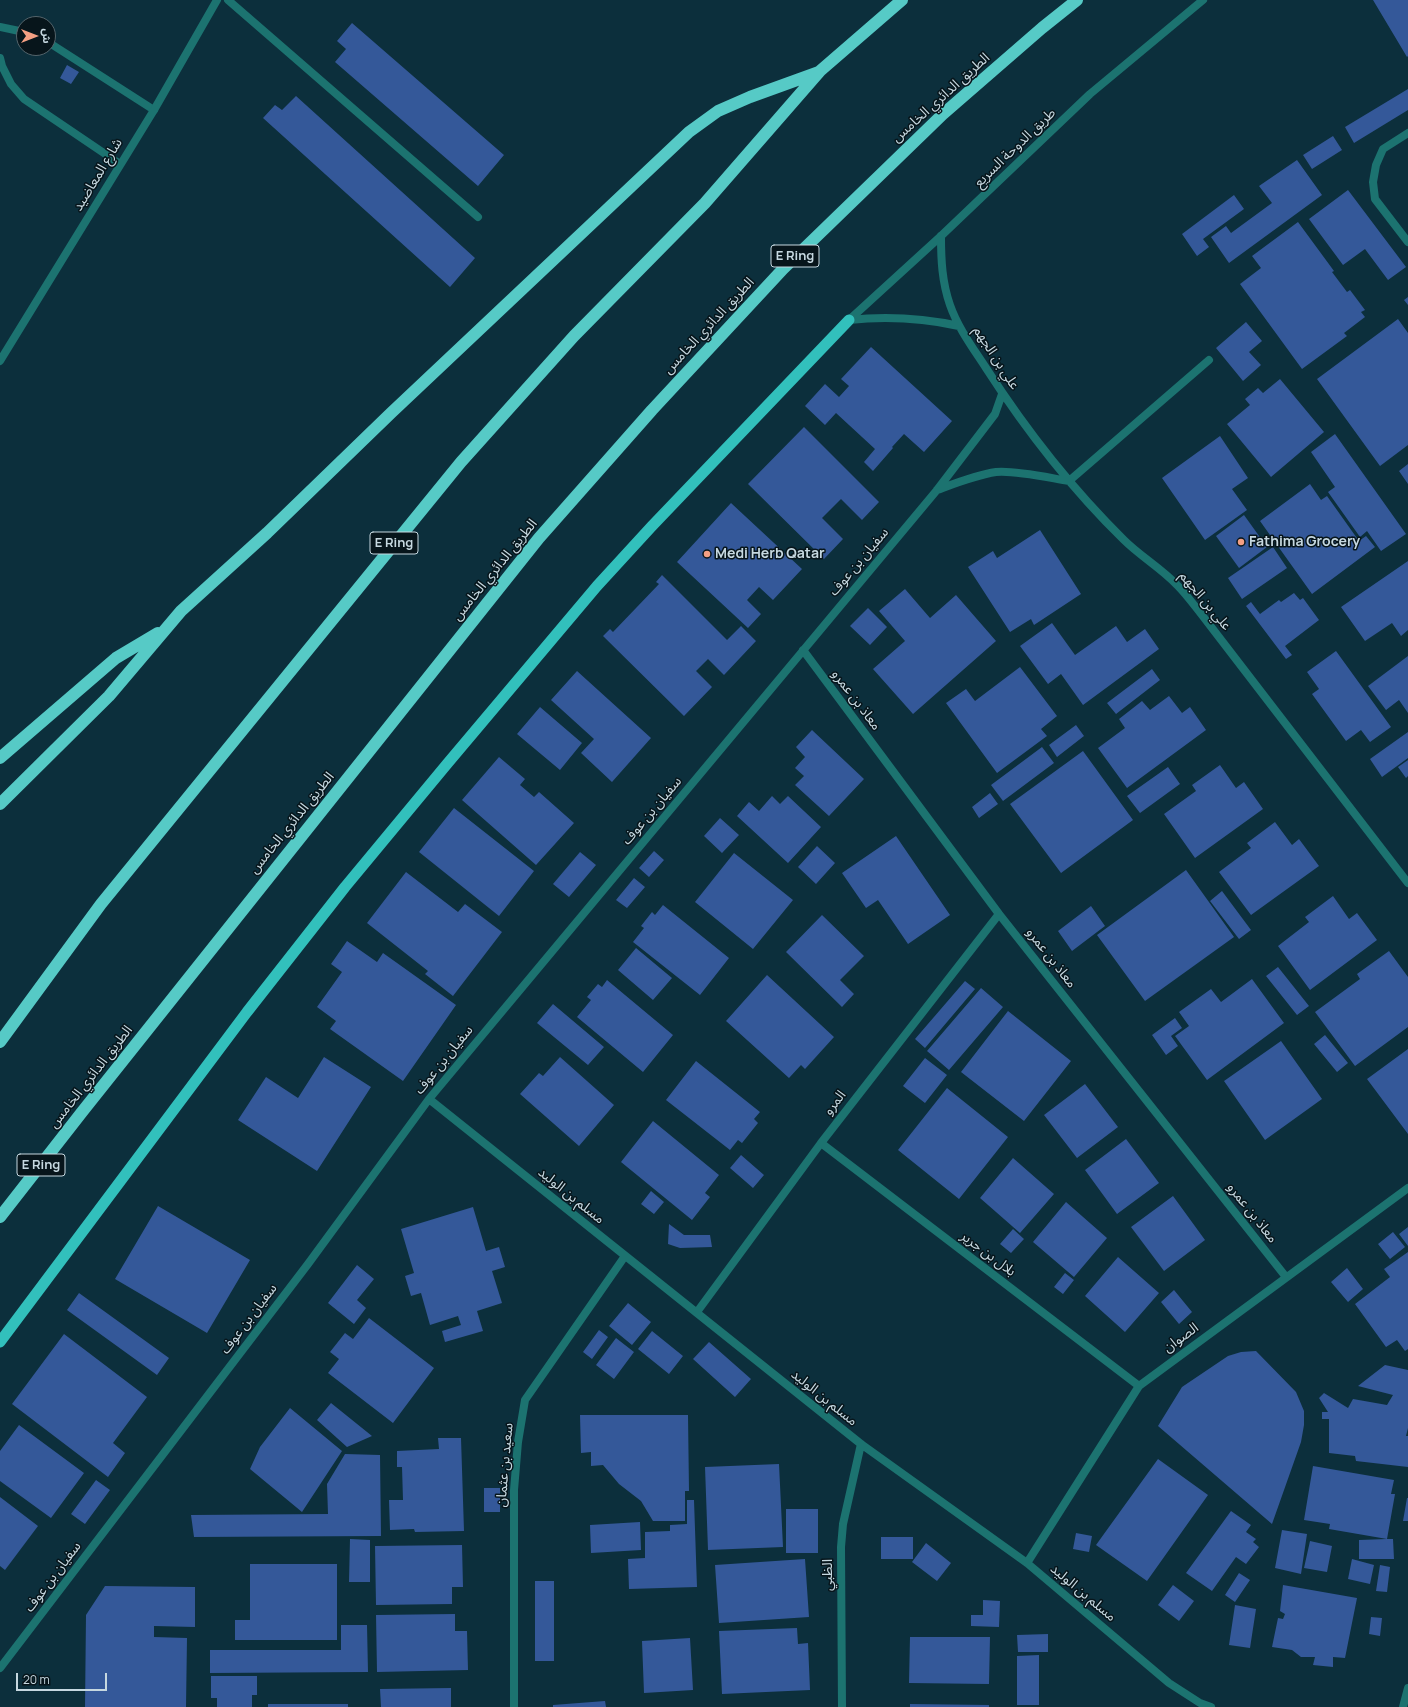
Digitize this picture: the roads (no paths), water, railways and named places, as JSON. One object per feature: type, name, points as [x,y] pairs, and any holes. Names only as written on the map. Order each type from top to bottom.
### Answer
[{"type":"highway","name":"E Ring","points":[[0,1042],[101,904],[461,462],[574,336],[705,203],[820,71],[902,0]]},
{"type":"highway","name":"الطريق الدائري الخامس","points":[[0,1217],[534,544],[652,410],[782,269],[943,114],[1036,33],[1077,0]]},
{"type":"highway","points":[[0,804],[109,696],[164,629],[689,132],[725,108],[820,71]]},
{"type":"highway","points":[[0,1342],[247,1012],[345,887],[442,770],[597,586],[652,526],[849,320]]},
{"type":"highway","points":[[0,758],[116,658],[164,629]]},
{"type":"street","name":"شارع المعاضيد","points":[[0,361],[154,110],[216,0]]},
{"type":"street","points":[[228,0],[478,217]]},
{"type":"street","name":"طريق الدوحة السريع","points":[[849,320],[941,236],[1090,94],[1203,0]]},
{"type":"street","points":[[0,27],[16,30]]},
{"type":"street","points":[[56,47],[154,110]]},
{"type":"street","points":[[0,58],[2,66],[11,84],[24,99],[120,164]]},
{"type":"street","points":[[1408,133],[1384,149],[1376,165],[1373,182],[1375,199],[1408,242]]},
{"type":"street","name":"علي بن الجهم","points":[[941,236],[941,260],[944,283],[950,305],[959,326],[1002,394],[1032,436],[1069,481],[1124,541],[1177,585],[1202,615],[1408,883]]},
{"type":"street","name":"علي بن الجهم","points":[[849,320],[876,317],[904,317],[932,320],[959,326]]},
{"type":"street","points":[[937,490],[970,478],[997,472],[1069,481],[1209,360]]},
{"type":"street","name":"سفيان بن عوف","points":[[0,1668],[308,1264],[429,1099],[937,490],[995,414],[1002,394]]},
{"type":"street","name":"معاذ بن عمرو","points":[[803,650],[999,914],[1286,1277]]},
{"type":"street","name":"المرو","points":[[697,1312],[821,1143],[999,914]]},
{"type":"street","name":"مسلم بن الوليد","points":[[429,1099],[861,1444],[1027,1563],[1169,1683],[1199,1705],[1211,1707]]},
{"type":"street","name":"بلال بن جرير","points":[[821,1143],[1139,1386]]},
{"type":"street","name":"الصوان","points":[[1027,1563],[1139,1386],[1408,1188]]},
{"type":"street","name":"سعيد بن عثمان","points":[[514,1707],[514,1490],[518,1442],[525,1400],[625,1256]]},
{"type":"street","name":"الظبي","points":[[842,1707],[841,1548],[843,1524],[861,1444]]},
{"type":"street","points":[[1403,1707],[1408,1688]]},
{"type":"place","name":"Fathima Grocery","points":[[1241,542]]},
{"type":"place","name":"Medi Herb Qatar","points":[[707,554]]}]
